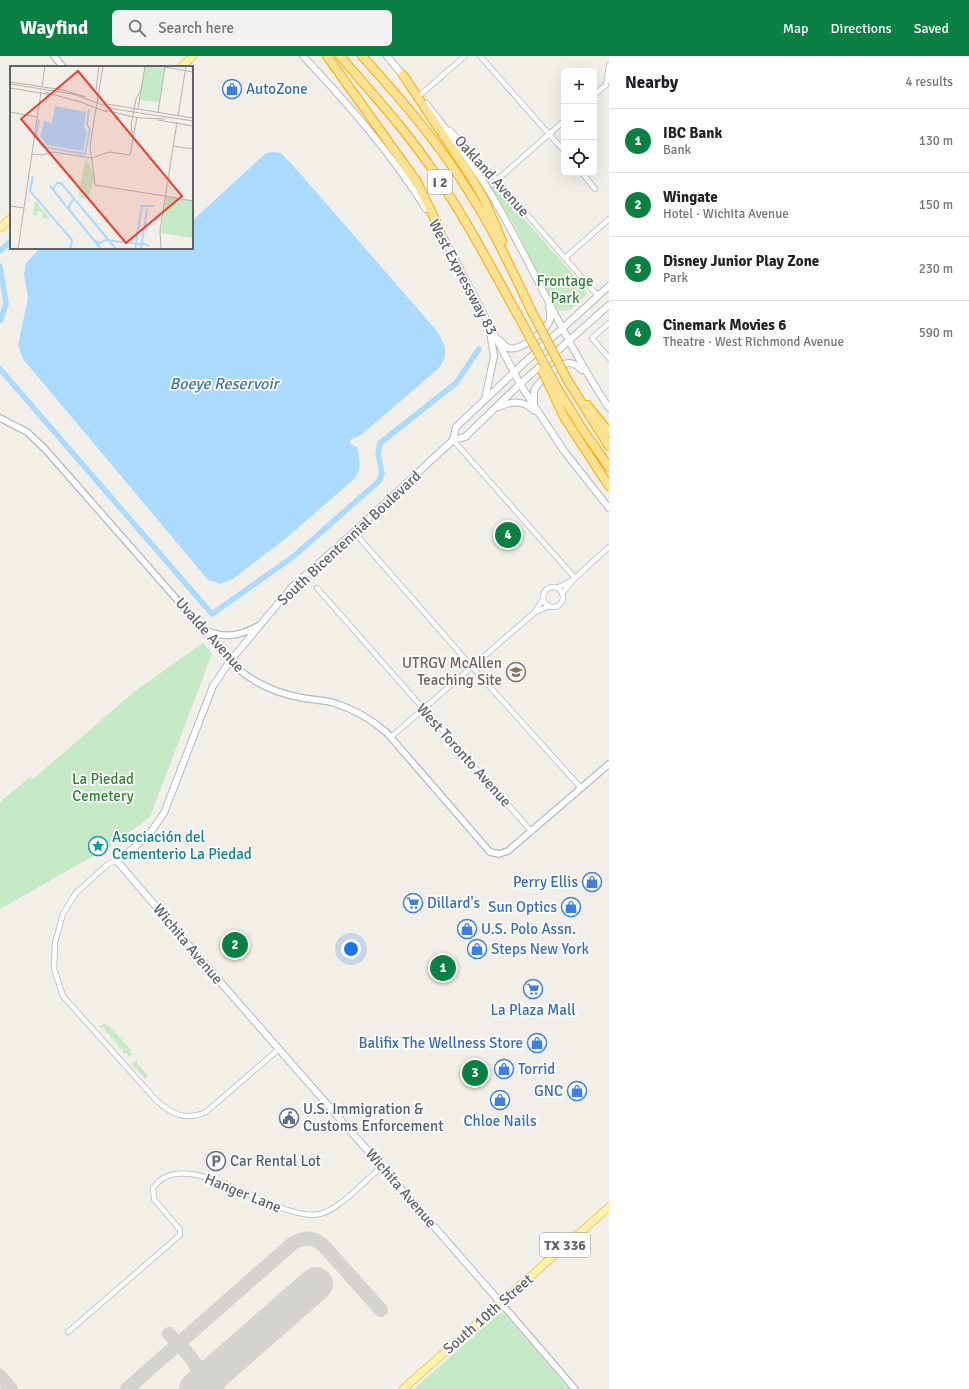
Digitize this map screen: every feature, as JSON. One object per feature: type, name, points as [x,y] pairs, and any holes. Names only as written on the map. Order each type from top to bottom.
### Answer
[{"type":"highway","points":[[327,56],[417,182],[440,230]]},
{"type":"highway","name":"I 2","points":[[340,56],[407,134],[449,195],[521,321],[553,386]]},
{"type":"highway","name":"I 2","points":[[362,56],[384,80],[456,172],[470,193],[568,382],[609,446]]},
{"type":"highway","points":[[402,75],[479,190],[522,292]]},
{"type":"highway","points":[[568,382],[609,432]]},
{"type":"highway","points":[[553,386],[609,467]]},
{"type":"highway","points":[[553,386],[568,424],[609,486]]},
{"type":"main road","points":[[182,66],[193,56]]},
{"type":"main road","name":"West Expressway 83","points":[[304,56],[410,183],[440,230],[520,384],[564,452],[609,508]]},
{"type":"main road","name":"Oakland Avenue","points":[[387,56],[434,114]]},
{"type":"main road","points":[[434,114],[467,159],[499,208],[569,342],[609,408]]},
{"type":"main road","points":[[0,228],[10,219]]},
{"type":"main road","name":"South Bicentennial Boulevard","points":[[117,861],[148,836],[164,813],[213,686],[230,661],[292,587],[354,532],[452,440],[456,428],[485,399],[609,286]]},
{"type":"main road","points":[[493,334],[509,348],[519,348],[523,346],[548,324],[551,315],[548,302]]},
{"type":"main road","name":"South Bicentennial Boulevard","points":[[452,440],[465,437],[520,384],[609,305]]},
{"type":"main road","points":[[485,399],[494,356],[488,325]]},
{"type":"main road","points":[[537,410],[533,395],[535,387],[542,379],[566,363],[573,363],[579,366],[589,377]]},
{"type":"main road","points":[[494,408],[512,402],[520,402],[530,407],[543,419]]},
{"type":"main road","name":"Wichita Avenue","points":[[117,861],[500,1302]]},
{"type":"main road","name":"South 10th Street","points":[[402,1389],[609,1207]]},
{"type":"street","points":[[54,56],[62,66]]},
{"type":"street","points":[[420,95],[465,56]]},
{"type":"street","points":[[480,56],[561,147]]},
{"type":"street","points":[[597,93],[607,87],[609,65]]},
{"type":"street","name":"Oakland Avenue","points":[[434,114],[497,180],[598,296]]},
{"type":"street","points":[[497,180],[561,124]]},
{"type":"street","points":[[584,176],[595,189]]},
{"type":"street","points":[[564,258],[609,219]]},
{"type":"street","points":[[609,323],[592,338],[609,358]]},
{"type":"street","name":"Uvalde Avenue","points":[[0,418],[27,432],[45,449],[230,661],[253,680],[279,693],[324,701],[357,712],[378,725],[487,849],[499,854],[508,851],[532,832]]},
{"type":"street","points":[[452,440],[574,579]]},
{"type":"street","points":[[354,532],[581,788]]},
{"type":"street","points":[[562,594],[574,579],[609,547]]},
{"type":"street","points":[[390,737],[473,668],[534,613],[543,599],[547,589],[557,588],[574,579]]},
{"type":"street","name":"West Toronto Avenue","points":[[317,588],[532,832]]},
{"type":"street","points":[[534,613],[549,606],[553,607],[559,605],[563,599],[562,594],[557,588]]},
{"type":"street","points":[[543,599],[549,606]]},
{"type":"street","points":[[203,629],[213,634],[237,636],[262,624]]},
{"type":"street","points":[[532,832],[609,764]]},
{"type":"street","points":[[117,861],[108,864],[76,893],[63,914],[55,943],[54,969],[63,996],[156,1100],[168,1110],[183,1116],[193,1116],[206,1112],[279,1049]]},
{"type":"street","name":"Hanger Lane","points":[[68,1332],[180,1235],[180,1230],[154,1199],[152,1188],[161,1179],[182,1174],[210,1178],[286,1210],[310,1215],[332,1209],[382,1166]]},
{"type":"street","name":"Wichita Avenue","points":[[500,1302],[575,1389]]},
{"type":"green space","name":"Frontage Park","points":[[476,164],[585,288],[587,294],[570,310],[560,311],[554,306],[513,223]]},
{"type":"green space","name":"La Piedad Cemetery","points":[[203,643],[212,654],[150,817],[111,846],[0,909],[0,802],[30,777],[32,780],[135,691]]},
{"type":"green space","points":[[105,1023],[131,1050],[130,1052],[132,1054],[127,1058],[128,1054],[123,1053],[123,1049],[118,1048],[118,1043],[114,1042],[114,1038],[110,1038],[110,1033],[105,1032],[105,1028],[100,1027]]},
{"type":"green space","points":[[137,1060],[137,1063],[148,1076],[145,1079],[132,1064]]},
{"type":"green space","points":[[500,1313],[504,1314],[569,1389],[414,1389]]},
{"type":"water","name":"Boeye Reservoir","points":[[266,153],[281,153],[297,170],[437,331],[443,341],[445,354],[439,368],[361,435],[350,440],[350,444],[357,447],[360,461],[358,472],[353,480],[285,539],[233,579],[220,584],[208,580],[23,359],[18,345],[28,298],[24,274],[26,263],[39,249],[193,249],[193,220]]},
{"type":"waterway","points":[[0,251],[10,242]]},
{"type":"waterway","points":[[0,266],[6,304],[0,321]]},
{"type":"waterway","points":[[0,369],[212,614],[294,556],[379,481],[382,473],[378,454],[380,443],[456,383],[479,349]]},
{"type":"taxiway","points":[[127,1389],[293,1243],[300,1240],[312,1239],[322,1244],[381,1310]]},
{"type":"taxiway","points":[[169,1334],[187,1352],[196,1366],[199,1374],[195,1389]]},
{"type":"taxiway","points":[[197,1366],[210,1371],[222,1366]]},
{"type":"taxiway","points":[[218,1389],[216,1379],[222,1366]]},
{"type":"taxiway","points":[[0,1376],[11,1389]]},
{"type":"runway","points":[[196,1389],[316,1284]]},
{"type":"place","name":"AutoZone","points":[[232,89]]},
{"type":"place","name":"Cinemark Movies 6","points":[[508,535]]},
{"type":"place","name":"UTRGV McAllen Teaching Site","points":[[516,672]]},
{"type":"place","name":"Asociación del Cementerio La Piedad","points":[[98,846]]},
{"type":"place","name":"Perry Ellis","points":[[592,882]]},
{"type":"place","name":"Dillard's","points":[[413,903]]},
{"type":"place","name":"Sun Optics","points":[[571,907]]},
{"type":"place","name":"U.S. Polo Assn.","points":[[467,929]]},
{"type":"place","name":"Wingate","points":[[235,945]]},
{"type":"place","name":"Steps New York","points":[[477,949]]},
{"type":"place","name":"IBC Bank","points":[[443,968]]},
{"type":"place","name":"La Plaza Mall","points":[[533,989]]},
{"type":"place","name":"Balifix The Wellness Store","points":[[537,1043]]},
{"type":"place","name":"Torrid","points":[[504,1069]]},
{"type":"place","name":"Disney Junior Play Zone","points":[[475,1073]]},
{"type":"place","name":"GNC","points":[[577,1091]]},
{"type":"place","name":"Chloe Nails","points":[[500,1100]]},
{"type":"place","name":"U.S. Immigration & Customs Enforcement","points":[[289,1118]]},
{"type":"place","name":"Car Rental Lot","points":[[216,1161]]}]
